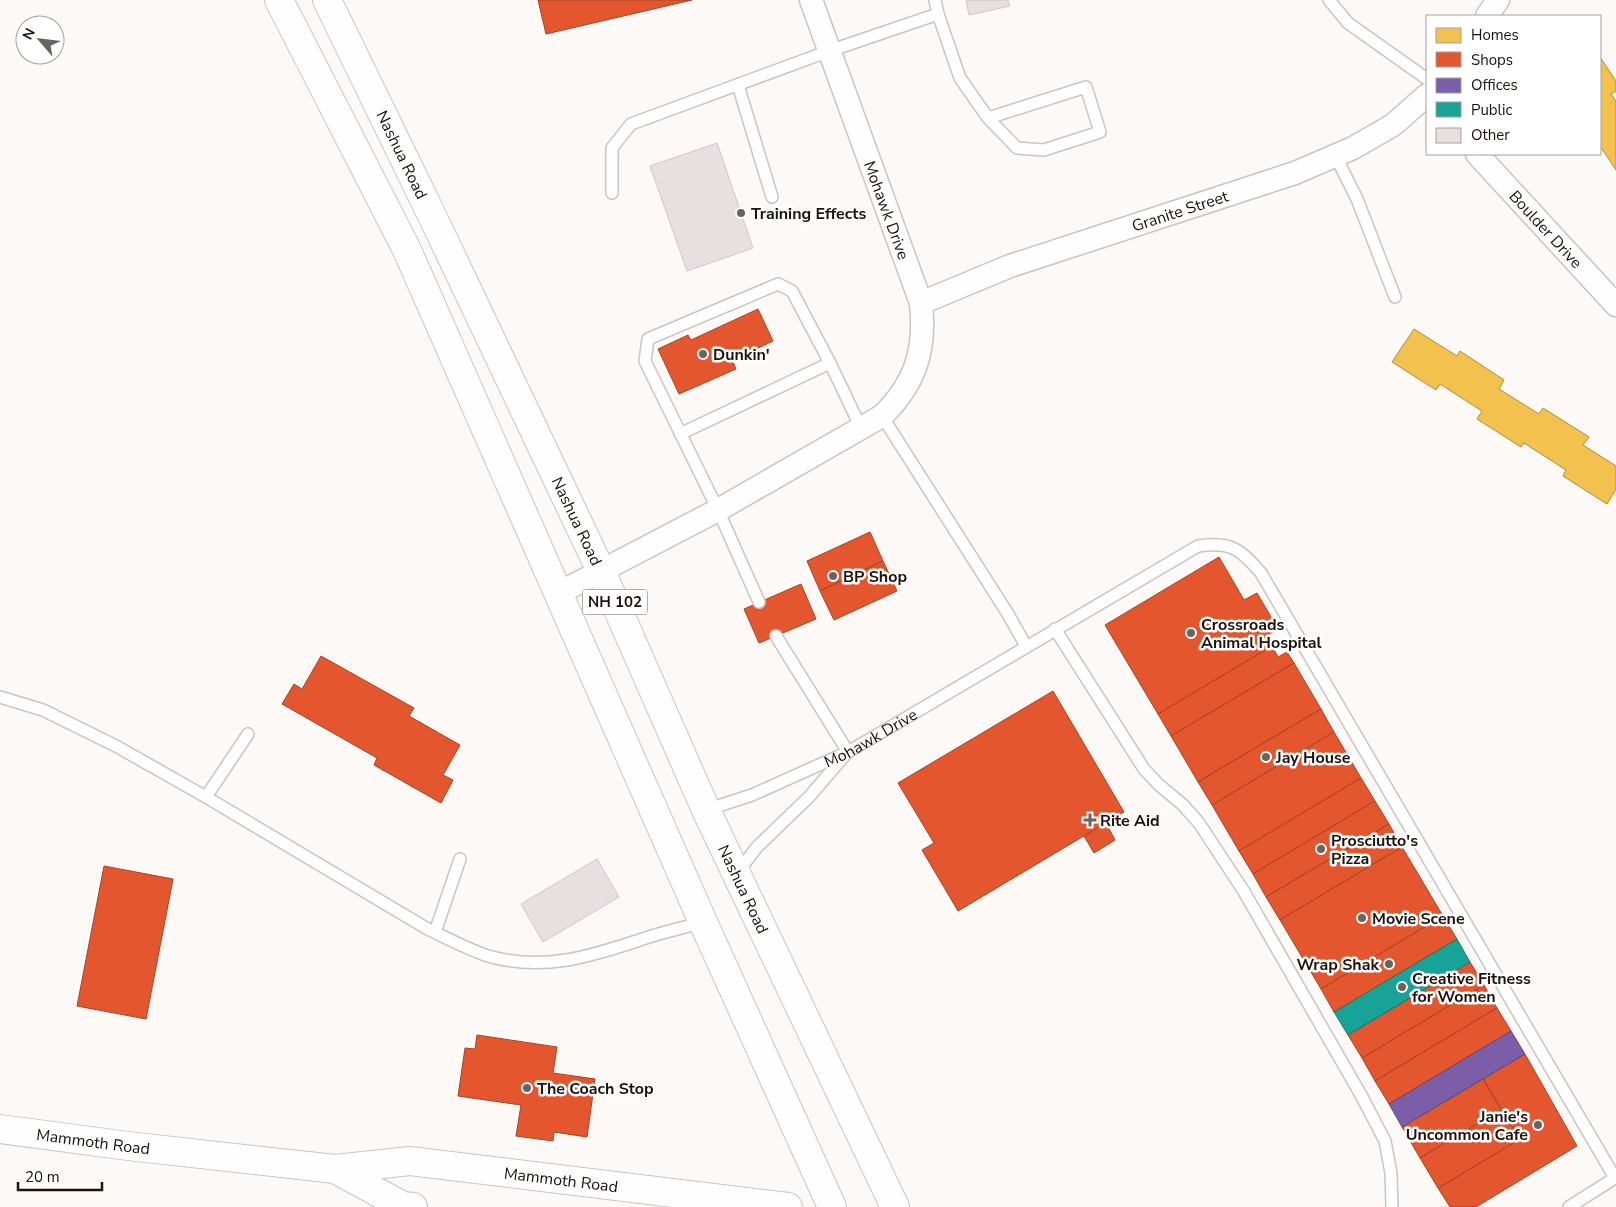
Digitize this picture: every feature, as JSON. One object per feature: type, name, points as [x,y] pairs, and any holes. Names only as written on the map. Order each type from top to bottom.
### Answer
[{"type":"main road","name":"NH 102","points":[[278,0],[406,250],[703,922],[832,1207]]},
{"type":"main road","name":"Nashua Road","points":[[327,0],[601,571],[706,810],[895,1207]]},
{"type":"main road","name":"Mammoth Road","points":[[0,1129],[128,1146],[334,1169],[410,1161],[788,1207]]},
{"type":"main road","name":"Mammoth Road","points":[[334,1169],[404,1206],[413,1207]]},
{"type":"street","name":"Mohawk Drive","points":[[559,593],[718,510],[882,416],[897,402],[916,367],[923,324],[921,303],[811,0]]},
{"type":"street","points":[[1488,15],[1498,0]]},
{"type":"street","name":"Granite Street","points":[[921,303],[1010,266],[1295,173],[1353,148],[1393,124],[1426,94]]},
{"type":"street","name":"Boulder Drive","points":[[1478,155],[1616,305]]},
{"type":"lane","points":[[935,0],[960,78],[988,118],[1017,148],[1044,150],[1100,132],[1086,87],[988,118]]},
{"type":"lane","points":[[1329,0],[1348,23],[1426,92]]},
{"type":"lane","points":[[612,193],[612,148],[631,124],[938,14]]},
{"type":"lane","points":[[738,85],[772,197]]},
{"type":"lane","points":[[1335,156],[1357,199],[1395,297]]},
{"type":"lane","points":[[759,602],[718,510],[645,360],[648,340],[778,284],[792,291],[830,363],[861,428]]},
{"type":"lane","points":[[680,434],[830,363]]},
{"type":"lane","points":[[882,416],[1008,614],[1026,646]]},
{"type":"lane","name":"Mohawk Drive","points":[[706,810],[752,795],[848,752],[1198,546],[1214,543],[1231,546],[1247,557],[1261,573],[1616,1178],[1569,1207]]},
{"type":"lane","points":[[1055,629],[1144,769],[1159,785],[1182,804],[1199,823],[1243,890],[1361,1095],[1385,1141],[1391,1173],[1392,1207]]},
{"type":"lane","points":[[736,874],[757,847],[809,797],[848,752],[776,636]]},
{"type":"lane","points":[[0,697],[43,710],[116,746],[435,932],[488,956],[522,962],[555,962],[590,956],[703,922]]},
{"type":"lane","points":[[206,798],[248,734]]},
{"type":"lane","points":[[435,932],[460,859]]},
{"type":"building: Homes","points":[[1601,58],[1616,81],[1616,91],[1611,94],[1616,101],[1616,170],[1601,148]]},
{"type":"building: Homes","points":[[1414,329],[1457,356],[1460,351],[1504,380],[1499,389],[1539,414],[1543,408],[1589,437],[1583,445],[1616,466],[1616,489],[1607,504],[1563,476],[1566,470],[1524,443],[1521,447],[1477,419],[1482,411],[1440,384],[1436,390],[1392,362]]},
{"type":"building: Shops","points":[[538,0],[692,0],[546,34]]},
{"type":"building: Shops","name":"Dunkin'","points":[[758,309],[773,341],[732,360],[736,369],[679,394],[658,349],[688,335],[691,340]]},
{"type":"building: Shops","name":"BP Shop","points":[[870,532],[883,561],[820,591],[807,561]]},
{"type":"building: Shops","name":"Crossroads Animal Hospital","points":[[1219,557],[1244,600],[1257,593],[1278,629],[1266,636],[1272,646],[1158,714],[1105,625]]},
{"type":"building: Shops","points":[[883,561],[897,591],[834,620],[820,591]]},
{"type":"building: Shops","points":[[801,584],[816,619],[759,643],[744,609]]},
{"type":"building: Shops","points":[[1272,646],[1278,657],[1287,652],[1294,663],[1171,736],[1158,714]]},
{"type":"building: Shops","points":[[321,656],[414,708],[409,716],[460,745],[443,775],[453,780],[441,803],[374,765],[377,758],[282,704],[294,684],[302,689]]},
{"type":"building: Shops","points":[[1294,663],[1321,709],[1198,782],[1171,736]]},
{"type":"building: Shops","name":"Rite Aid","points":[[1053,691],[1124,812],[958,911],[922,850],[934,843],[898,783]]},
{"type":"building: Shops","name":"Jay House","points":[[1321,709],[1334,732],[1212,805],[1198,782]]},
{"type":"building: Shops","points":[[1334,732],[1361,778],[1239,851],[1212,805]]},
{"type":"building: Shops","points":[[1361,778],[1375,801],[1253,874],[1239,851]]},
{"type":"building: Shops","name":"Prosciutto's Pizza","points":[[1375,801],[1389,824],[1266,897],[1253,874]]},
{"type":"building: Shops","points":[[1106,823],[1115,840],[1094,853],[1084,836]]},
{"type":"building: Shops","points":[[1389,824],[1402,847],[1280,920],[1266,897]]},
{"type":"building: Shops","name":"Movie Scene","points":[[1402,847],[1443,916],[1321,989],[1280,920]]},
{"type":"building: Shops","points":[[104,866],[173,879],[146,1019],[77,1006]]},
{"type":"building: Shops","name":"Wrap Shak","points":[[1443,916],[1457,939],[1334,1012],[1321,989]]},
{"type":"building: Shops","points":[[1470,962],[1484,985],[1362,1058],[1348,1035]]},
{"type":"building: Shops","points":[[1484,985],[1497,1008],[1375,1081],[1362,1058]]},
{"type":"building: Shops","points":[[1497,1008],[1511,1031],[1389,1104],[1375,1081]]},
{"type":"building: Shops","name":"The Coach Stop","points":[[477,1035],[557,1047],[553,1073],[595,1079],[587,1137],[554,1132],[553,1141],[516,1136],[521,1105],[458,1096],[465,1048],[475,1049]]},
{"type":"building: Shops","name":"Janie's Uncommon Cafe","points":[[1525,1054],[1577,1146],[1476,1207],[1450,1207],[1438,1188],[1520,1139],[1483,1079]]},
{"type":"building: Shops","points":[[1483,1079],[1501,1110],[1420,1158],[1402,1127]]},
{"type":"building: Shops","points":[[1501,1110],[1520,1139],[1438,1188],[1420,1158]]},
{"type":"building: Offices","points":[[1511,1031],[1525,1054],[1402,1127],[1389,1104]]},
{"type":"building: Public","name":"Creative Fitness for Women","points":[[1457,939],[1470,962],[1348,1035],[1334,1012]]},
{"type":"building: Other","points":[[966,0],[1008,0],[1010,6],[969,15]]},
{"type":"building: Other","points":[[717,143],[753,248],[687,271],[650,166]]},
{"type":"building: Other","points":[[597,859],[619,897],[543,942],[521,904]]},
{"type":"place","name":"Training Effects","points":[[741,213]]},
{"type":"place","name":"Dunkin'","points":[[703,354]]},
{"type":"place","name":"BP Shop","points":[[833,576]]},
{"type":"place","name":"Crossroads Animal Hospital","points":[[1191,633]]},
{"type":"place","name":"Jay House","points":[[1266,757]]},
{"type":"place","name":"Rite Aid","points":[[1090,820]]},
{"type":"place","name":"Prosciutto's Pizza","points":[[1321,849]]},
{"type":"place","name":"Movie Scene","points":[[1362,918]]},
{"type":"place","name":"Wrap Shak","points":[[1389,964]]},
{"type":"place","name":"Creative Fitness for Women","points":[[1402,987]]},
{"type":"place","name":"The Coach Stop","points":[[527,1088]]},
{"type":"place","name":"Janie's Uncommon Cafe","points":[[1538,1125]]}]
